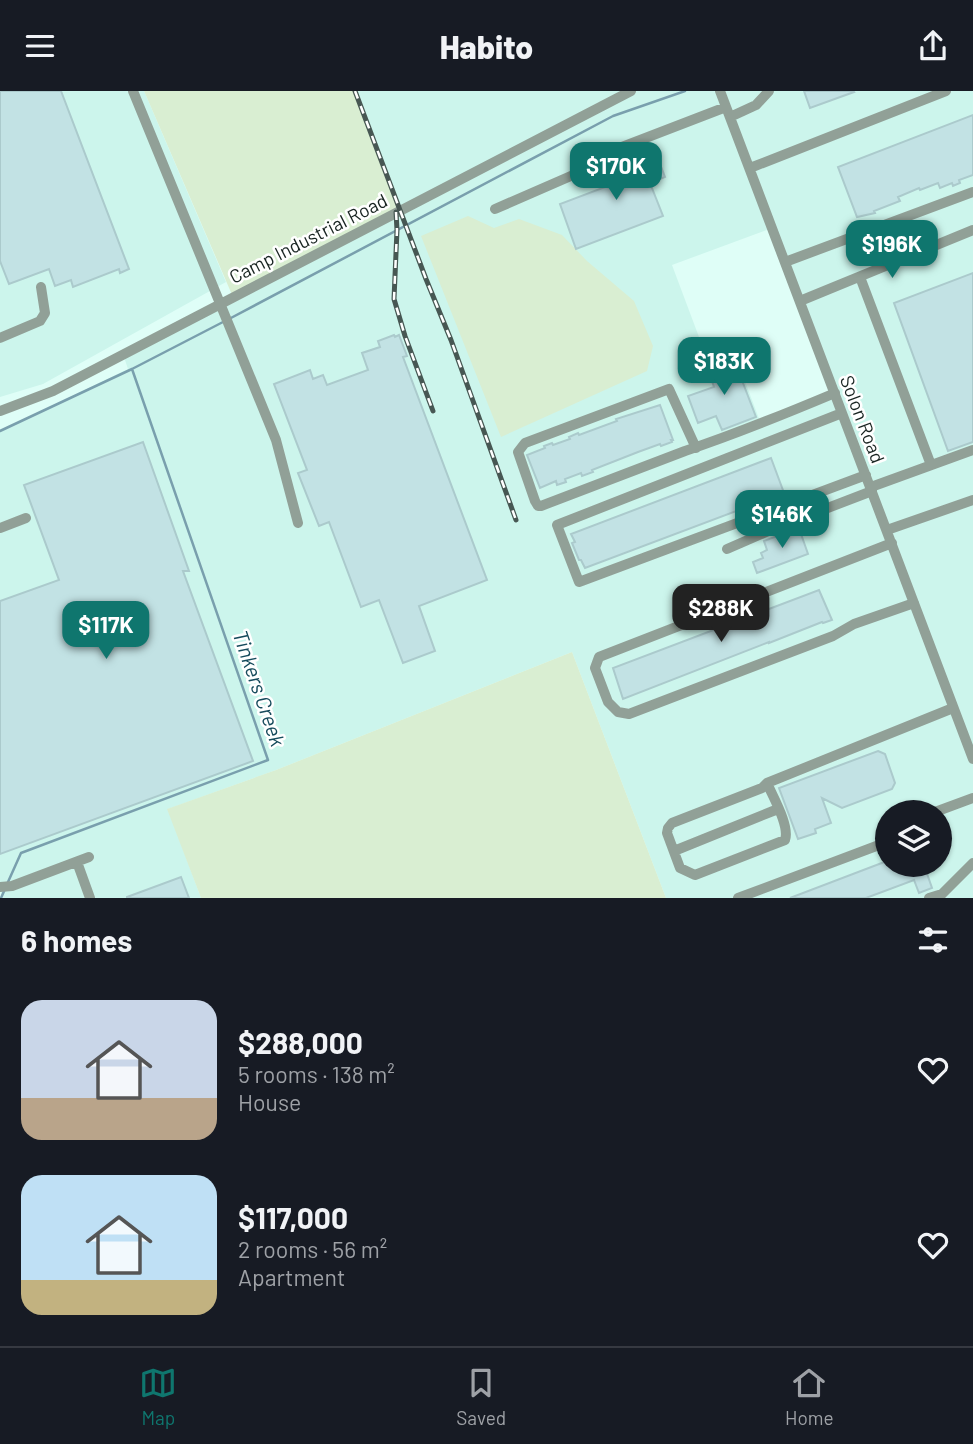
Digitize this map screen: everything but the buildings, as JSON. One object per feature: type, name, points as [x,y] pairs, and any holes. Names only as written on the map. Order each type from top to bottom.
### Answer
[{"type":"street","points":[[133,91],[276,440],[298,523]]},
{"type":"street","name":"Camp Industrial Road","points":[[1,407],[53,391],[631,91]]},
{"type":"street","name":"Solon Road","points":[[720,91],[953,708],[969,736],[973,759]]},
{"type":"street","points":[[495,209],[580,172],[609,152],[756,105],[769,91]]},
{"type":"street","points":[[750,168],[946,91]]},
{"type":"street","points":[[785,262],[973,192]]},
{"type":"street","points":[[800,301],[973,230]]},
{"type":"street","points":[[860,277],[931,465]]},
{"type":"street","points":[[0,338],[40,321],[45,313],[41,287]]},
{"type":"street","points":[[696,448],[669,389],[524,443],[518,452],[535,501],[541,506],[758,426],[835,393]]},
{"type":"street","points":[[842,412],[557,525],[579,582],[866,475]]},
{"type":"street","points":[[727,549],[973,450]]},
{"type":"street","points":[[887,530],[973,500]]},
{"type":"street","points":[[0,528],[26,518]]},
{"type":"street","points":[[892,543],[600,657],[595,668],[608,702],[618,712],[629,714],[833,636],[854,624],[914,603]]},
{"type":"street","points":[[767,783],[787,832],[782,843],[695,875],[680,868],[667,833],[670,825],[762,788],[767,783],[953,708]]},
{"type":"street","points":[[952,806],[973,798]]},
{"type":"street","points":[[674,851],[778,810]]},
{"type":"street","points":[[738,898],[875,847]]},
{"type":"street","points":[[0,887],[12,886],[89,857]]},
{"type":"street","points":[[77,862],[90,898]]},
{"type":"street","points":[[929,898],[942,894],[973,863]]},
{"type":"shaded area","points":[[0,91],[144,91],[226,282],[43,384],[0,397]]},
{"type":"shaded area","points":[[144,91],[355,91],[400,210],[233,297]]},
{"type":"shaded area","points":[[355,91],[973,91],[973,898],[666,898],[572,652],[276,770],[168,809],[201,898],[3,898],[0,890],[0,431],[128,369],[123,354],[400,211]],"holes":[[[772,228],[835,393],[761,424],[731,344],[705,353],[672,265]]]},
{"type":"shaded area","points":[[468,216],[494,228],[519,219],[562,235],[587,261],[634,301],[653,346],[647,371],[501,437],[421,236]]},
{"type":"shaded area","points":[[572,652],[666,898],[201,898],[167,809],[276,770]]},
{"type":"waterway","name":"Tinkers Creek","points":[[229,319],[613,116],[685,91]]},
{"type":"waterway","name":"Tinkers Creek","points":[[0,431],[132,369],[223,322]]},
{"type":"waterway","name":"Tinkers Creek","points":[[8,882],[21,853],[268,760],[132,369]]},
{"type":"waterway","name":"Tinkers Creek","points":[[1,898],[5,889]]},
{"type":"railway","points":[[355,91],[451,340],[516,520]]},
{"type":"railway","points":[[396,212],[394,299],[433,411]]}]
